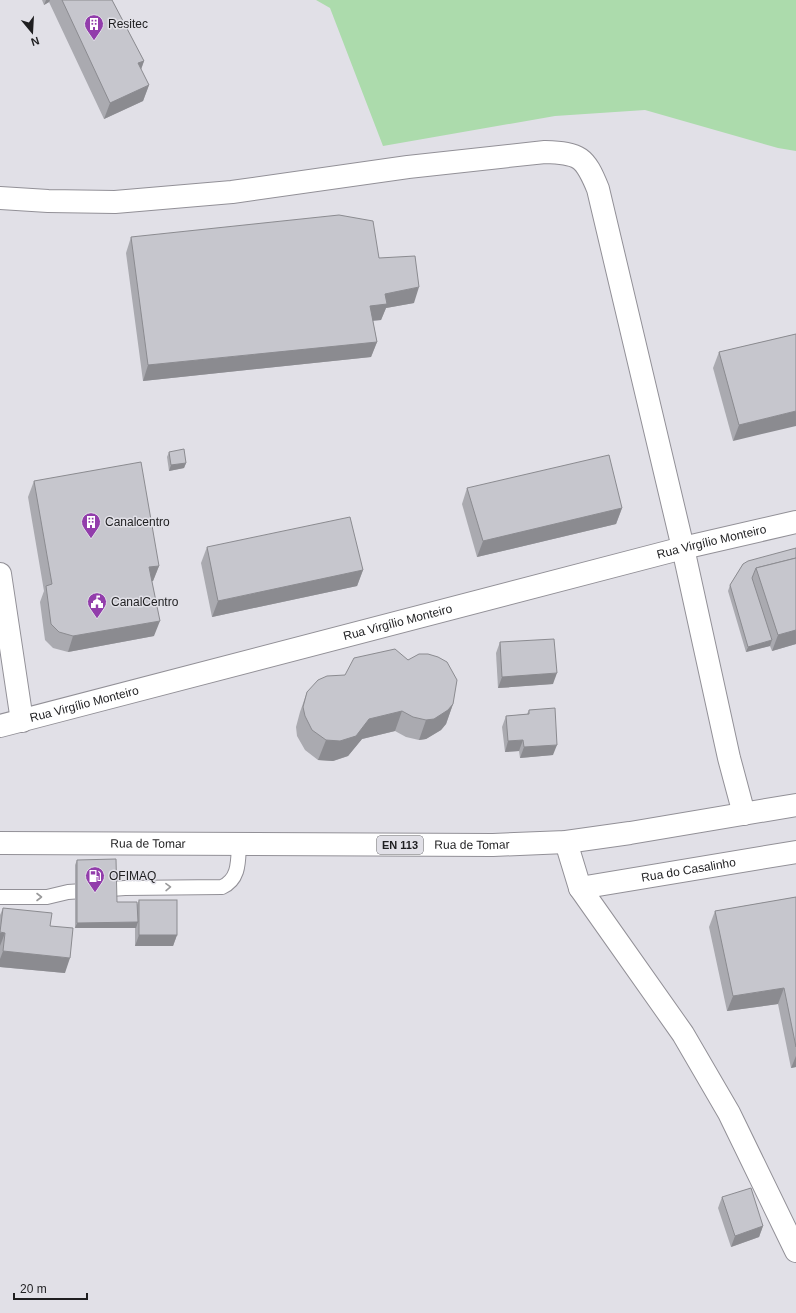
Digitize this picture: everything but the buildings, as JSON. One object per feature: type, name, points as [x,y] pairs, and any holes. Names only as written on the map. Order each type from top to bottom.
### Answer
[{"type":"street","points":[[0,198],[48,201],[115,202],[232,192],[408,167],[546,152],[565,153],[581,158],[591,171],[598,189],[683,548],[729,758],[744,814]]},
{"type":"street","name":"Rua Virgílio Monteiro","points":[[0,726],[683,548],[796,522]]},
{"type":"street","points":[[0,574],[22,721]]},
{"type":"street","name":"Rua de Tomar","points":[[0,843],[493,845],[566,842],[630,833],[796,804]]},
{"type":"street","points":[[566,842],[580,888],[683,1034],[729,1113],[796,1251]]},
{"type":"street","name":"Rua do Casalinho","points":[[580,888],[796,852]]},
{"type":"lane","points":[[0,897],[47,897],[68,892],[125,888],[222,887],[227,885],[236,873],[239,843]]},
{"type":"green space","points":[[316,0],[796,0],[796,151],[778,148],[645,110],[555,116],[383,146],[330,8]]},
{"type":"place","name":"Resitec","points":[[94,41]]},
{"type":"place","name":"Canalcentro","points":[[91,539]]},
{"type":"place","name":"CanalCentro","points":[[97,619]]},
{"type":"place","name":"OFIMAQ","points":[[95,893]]}]
